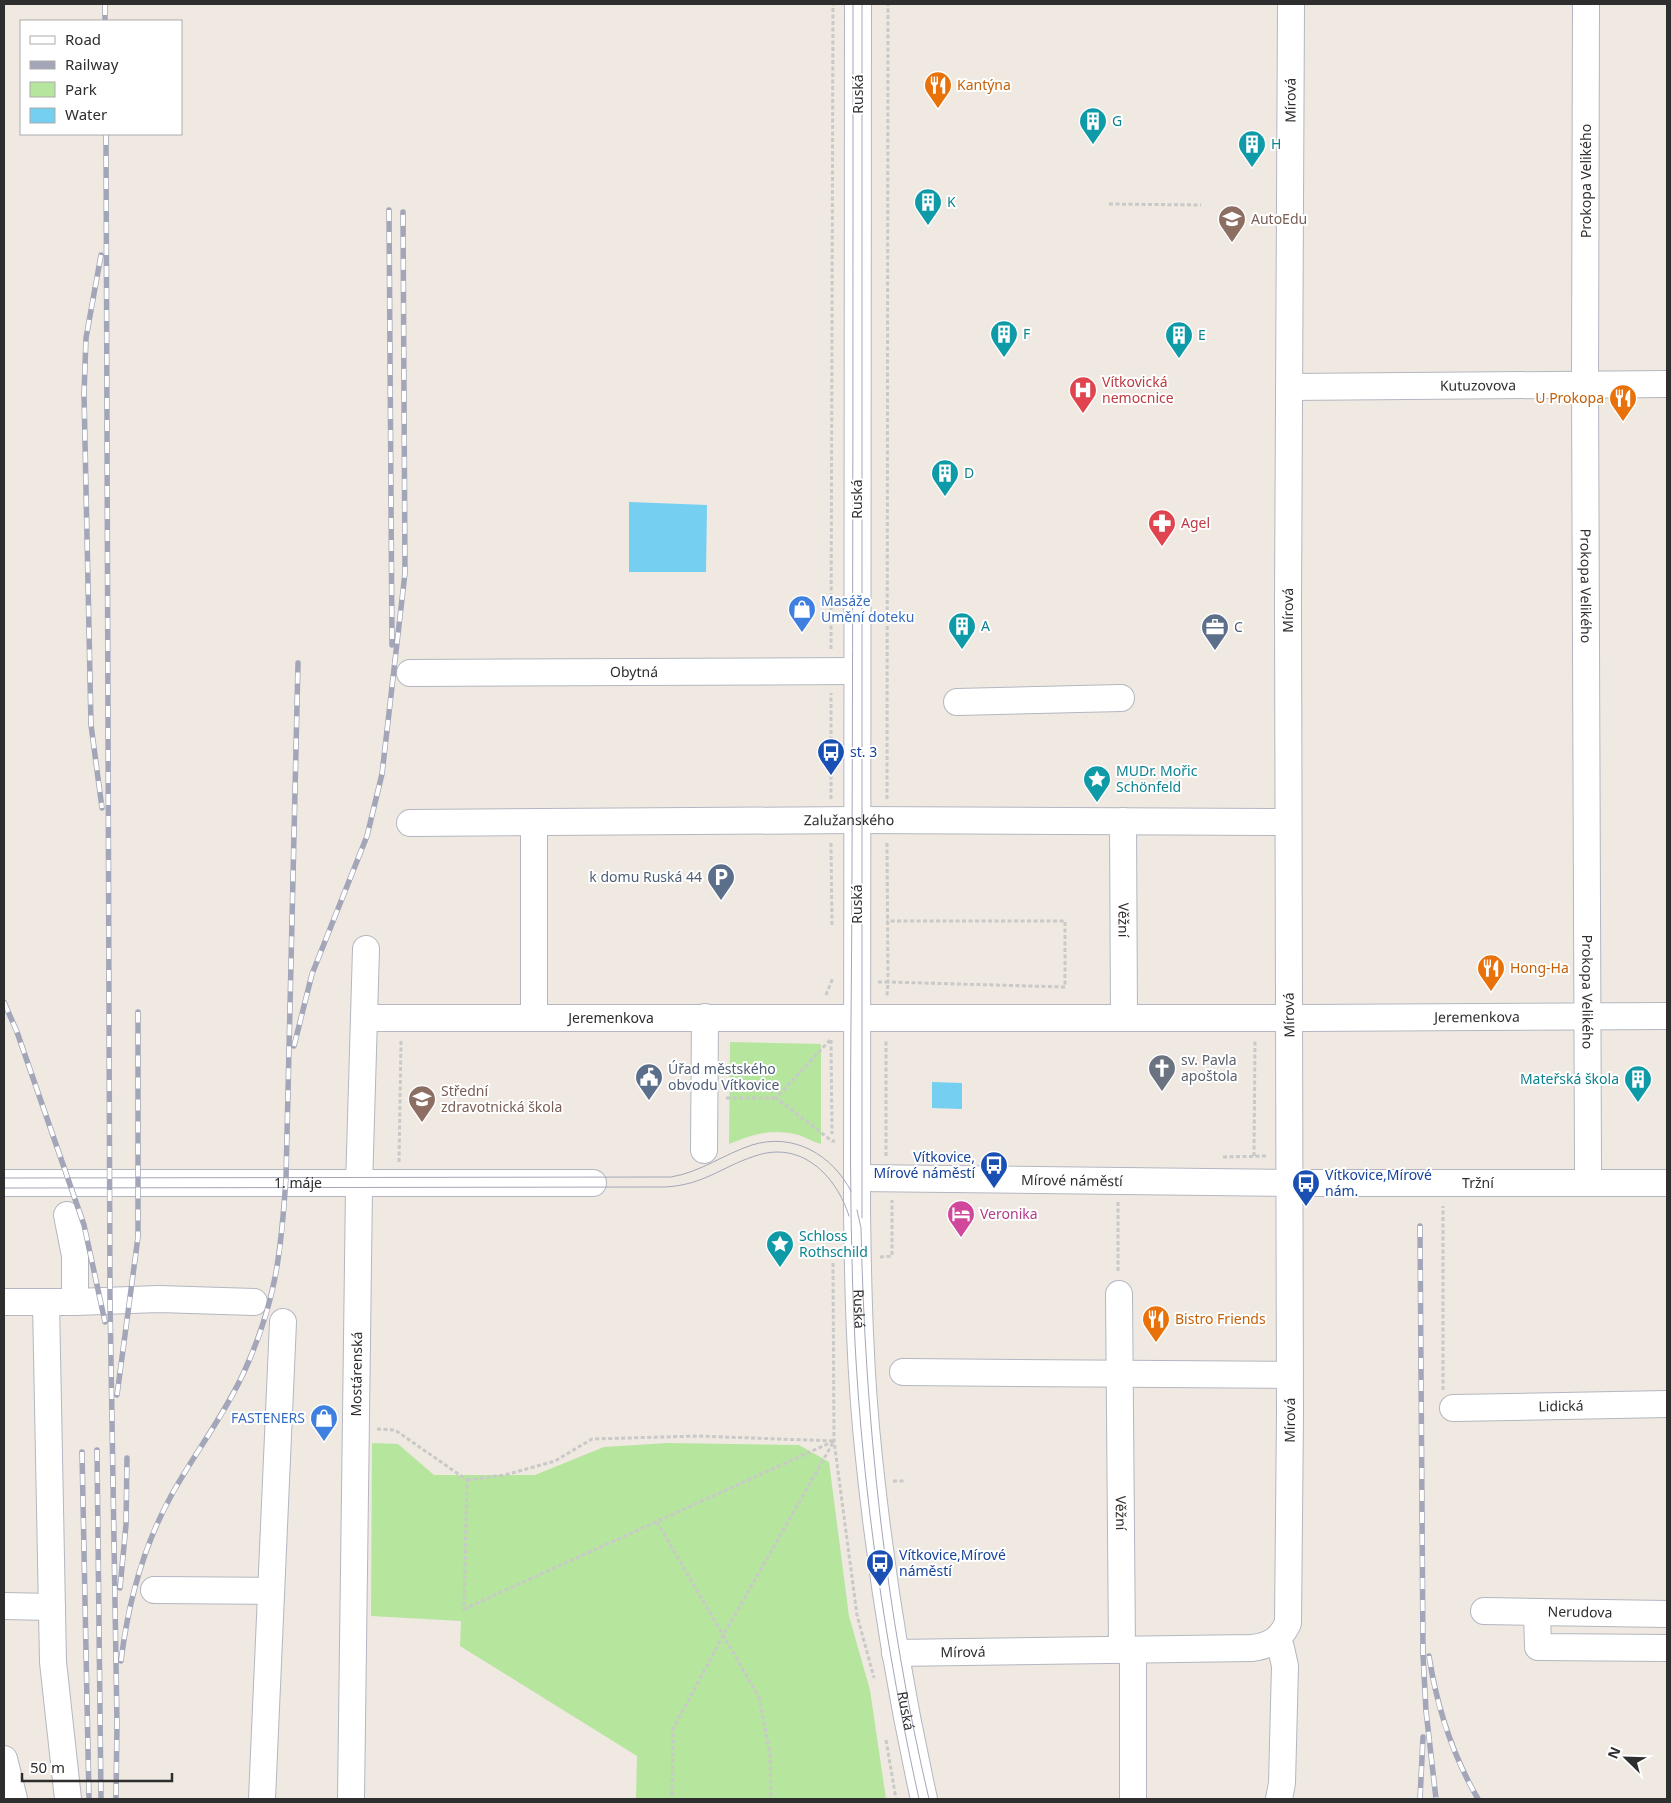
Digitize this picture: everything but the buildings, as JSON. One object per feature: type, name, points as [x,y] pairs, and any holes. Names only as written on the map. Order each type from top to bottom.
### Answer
[{"type":"street","name":"Ruská","points":[[858,4],[856,1018],[858,1257],[861,1350],[869,1458],[895,1653],[924,1799]]},
{"type":"street","name":"Mírová","points":[[895,1653],[1252,1648],[1262,1647],[1276,1640],[1285,1630],[1290,1614],[1287,822],[1291,4]]},
{"type":"street","name":"Prokopa Velikého","points":[[1586,4],[1586,1017],[1588,1168]]},
{"type":"street","name":"Kutuzovova","points":[[1289,387],[1667,384]]},
{"type":"street","name":"Obytná","points":[[410,673],[857,671]]},
{"type":"street","points":[[956,702],[1121,698]]},
{"type":"street","name":"Zalužanského","points":[[410,823],[857,820],[1287,822]]},
{"type":"street","name":"Věžní","points":[[1122,821],[1124,1018]]},
{"type":"street","points":[[534,822],[534,1017]]},
{"type":"street","name":"Mostárenská","points":[[351,1799],[358,1428],[360,1183],[366,950]]},
{"type":"street","name":"Jeremenkova","points":[[1288,1018],[1667,1016]]},
{"type":"street","name":"Jeremenkova","points":[[365,1018],[705,1017],[828,1027],[856,1018]]},
{"type":"street","points":[[704,1150],[705,1017]]},
{"type":"street","points":[[856,1018],[1288,1018]]},
{"type":"street","name":"Mírové náměstí","points":[[857,1178],[1288,1182]]},
{"type":"street","name":"Tržní","points":[[1288,1182],[1667,1183]]},
{"type":"street","name":"1. máje","points":[[4,1183],[593,1183]]},
{"type":"street","points":[[67,1215],[75,1256],[75,1302]]},
{"type":"street","name":"Věžní","points":[[1118,1294],[1127,1650],[1133,1799]]},
{"type":"street","points":[[4,1302],[159,1299],[254,1302]]},
{"type":"street","points":[[46,1302],[53,1662],[68,1799]]},
{"type":"street","points":[[262,1799],[283,1322]]},
{"type":"street","points":[[903,1372],[1290,1375]]},
{"type":"street","name":"Lidická","points":[[1453,1408],[1667,1404]]},
{"type":"street","points":[[154,1590],[271,1591]]},
{"type":"street","points":[[4,1606],[52,1607]]},
{"type":"street","points":[[1484,1611],[1537,1612]]},
{"type":"street","name":"Nerudova","points":[[1667,1614],[1537,1612],[1538,1647],[1667,1648]]},
{"type":"street","points":[[1276,1640],[1281,1648],[1285,1666],[1282,1783],[1279,1799]]},
{"type":"street","points":[[4,1759],[14,1799]]},
{"type":"path","points":[[832,930],[833,4]]},
{"type":"path","points":[[886,921],[1065,921],[1065,987],[888,982],[886,921],[886,820],[888,4]]},
{"type":"path","points":[[1109,204],[1201,205]]},
{"type":"path","points":[[704,1098],[776,1098],[832,1141],[828,1027],[825,997],[833,980],[833,970]]},
{"type":"path","points":[[1254,1156],[1256,1018]]},
{"type":"path","points":[[776,1098],[828,1027]]},
{"type":"path","points":[[886,1034],[886,1141]]},
{"type":"path","points":[[399,1182],[401,1039]]},
{"type":"path","points":[[1118,1181],[1118,1294]]},
{"type":"path","points":[[1443,1182],[1443,1399],[1453,1408]]},
{"type":"path","points":[[858,1257],[892,1256],[891,1203],[896,1196]]},
{"type":"path","points":[[358,1428],[395,1430],[467,1480],[505,1475],[555,1462],[592,1439],[698,1436],[834,1441]]},
{"type":"path","points":[[467,1480],[464,1609],[834,1441]]},
{"type":"path","points":[[672,1799],[674,1729],[724,1634],[834,1441]]},
{"type":"path","points":[[657,1522],[759,1697],[770,1754],[771,1799]]},
{"type":"green space","points":[[730,1042],[821,1044],[821,1144],[799,1135],[772,1132],[746,1137],[729,1144]]},
{"type":"green space","points":[[372,1443],[398,1444],[434,1475],[535,1475],[604,1447],[668,1443],[799,1445],[829,1462],[849,1616],[870,1690],[886,1799],[636,1799],[637,1756],[460,1646],[461,1621],[371,1616]]},
{"type":"water","points":[[629,502],[707,505],[706,572],[629,572]]},
{"type":"water","points":[[932,1082],[962,1083],[962,1109],[932,1108]]},
{"type":"tram line","points":[[853,4],[851,1223],[855,1343],[870,1515],[886,1630],[919,1799]]},
{"type":"tram line","points":[[862,4],[862,1218]]},
{"type":"tram line","points":[[4,1178],[671,1177],[682,1175],[752,1145],[783,1142],[797,1144],[822,1157],[843,1178],[851,1191]]},
{"type":"tram line","points":[[4,1188],[665,1187],[691,1183],[743,1160],[772,1152],[802,1157],[814,1165],[826,1175],[835,1187],[849,1216]]},
{"type":"tram line","points":[[857,1210],[861,1228],[867,1371],[880,1515],[900,1658],[929,1799]]},
{"type":"railway","points":[[105,4],[105,20]]},
{"type":"railway","points":[[106,135],[110,1300],[117,1723],[116,1799]]},
{"type":"railway","points":[[389,210],[392,645]]},
{"type":"railway","points":[[294,1046],[312,974],[367,836],[382,774],[405,573],[403,212]]},
{"type":"railway","points":[[101,255],[86,338],[84,394],[91,725],[102,808]]},
{"type":"railway","points":[[121,1661],[128,1618],[138,1576],[152,1535],[171,1496],[227,1404],[244,1372],[263,1323],[275,1277],[282,1230],[286,1178],[298,663]]},
{"type":"railway","points":[[4,1002],[17,1032],[84,1225],[105,1322]]},
{"type":"railway","points":[[117,1395],[138,1237],[138,1012]]},
{"type":"railway","points":[[1420,1226],[1423,1655],[1426,1711],[1436,1799]]},
{"type":"railway","points":[[97,1450],[101,1799]]},
{"type":"railway","points":[[82,1452],[89,1799]]},
{"type":"railway","points":[[120,1588],[126,1525],[127,1458]]},
{"type":"railway","points":[[1429,1656],[1436,1694],[1453,1748],[1478,1799]]},
{"type":"railway","points":[[1420,1799],[1423,1737]]},
{"type":"place","name":"Kantýna","points":[[938,109]]},
{"type":"place","name":"G","points":[[1093,145]]},
{"type":"place","name":"H","points":[[1252,168]]},
{"type":"place","name":"K","points":[[928,226]]},
{"type":"place","name":"AutoEdu","points":[[1232,243]]},
{"type":"place","name":"F","points":[[1004,358]]},
{"type":"place","name":"E","points":[[1179,359]]},
{"type":"place","name":"Vítkovická nemocnice","points":[[1083,414]]},
{"type":"place","name":"U Prokopa","points":[[1623,422]]},
{"type":"place","name":"D","points":[[945,497]]},
{"type":"place","name":"Agel","points":[[1162,547]]},
{"type":"place","name":"Masáže Umění doteku","points":[[802,633]]},
{"type":"place","name":"A","points":[[962,650]]},
{"type":"place","name":"C","points":[[1215,651]]},
{"type":"place","name":"st. 3","points":[[831,776]]},
{"type":"place","name":"MUDr. Mořic Schönfeld","points":[[1097,803]]},
{"type":"place","name":"k domu Ruská 44","points":[[721,901]]},
{"type":"place","name":"Hong-Ha","points":[[1491,992]]},
{"type":"place","name":"sv. Pavla apoštola","points":[[1162,1092]]},
{"type":"place","name":"Úřad městského obvodu Vítkovice","points":[[649,1101]]},
{"type":"place","name":"Mateřská škola","points":[[1638,1103]]},
{"type":"place","name":"Střední zdravotnická škola","points":[[422,1123]]},
{"type":"place","name":"Vítkovice, Mírové náměstí","points":[[994,1189]]},
{"type":"place","name":"Vítkovice,Mírové nám.","points":[[1306,1207]]},
{"type":"place","name":"Veronika","points":[[961,1238]]},
{"type":"place","name":"Schloss Rothschild","points":[[780,1268]]},
{"type":"place","name":"Bistro Friends","points":[[1156,1343]]},
{"type":"place","name":"FASTENERS","points":[[324,1442]]},
{"type":"place","name":"Vítkovice,Mírové náměstí","points":[[880,1587]]}]
